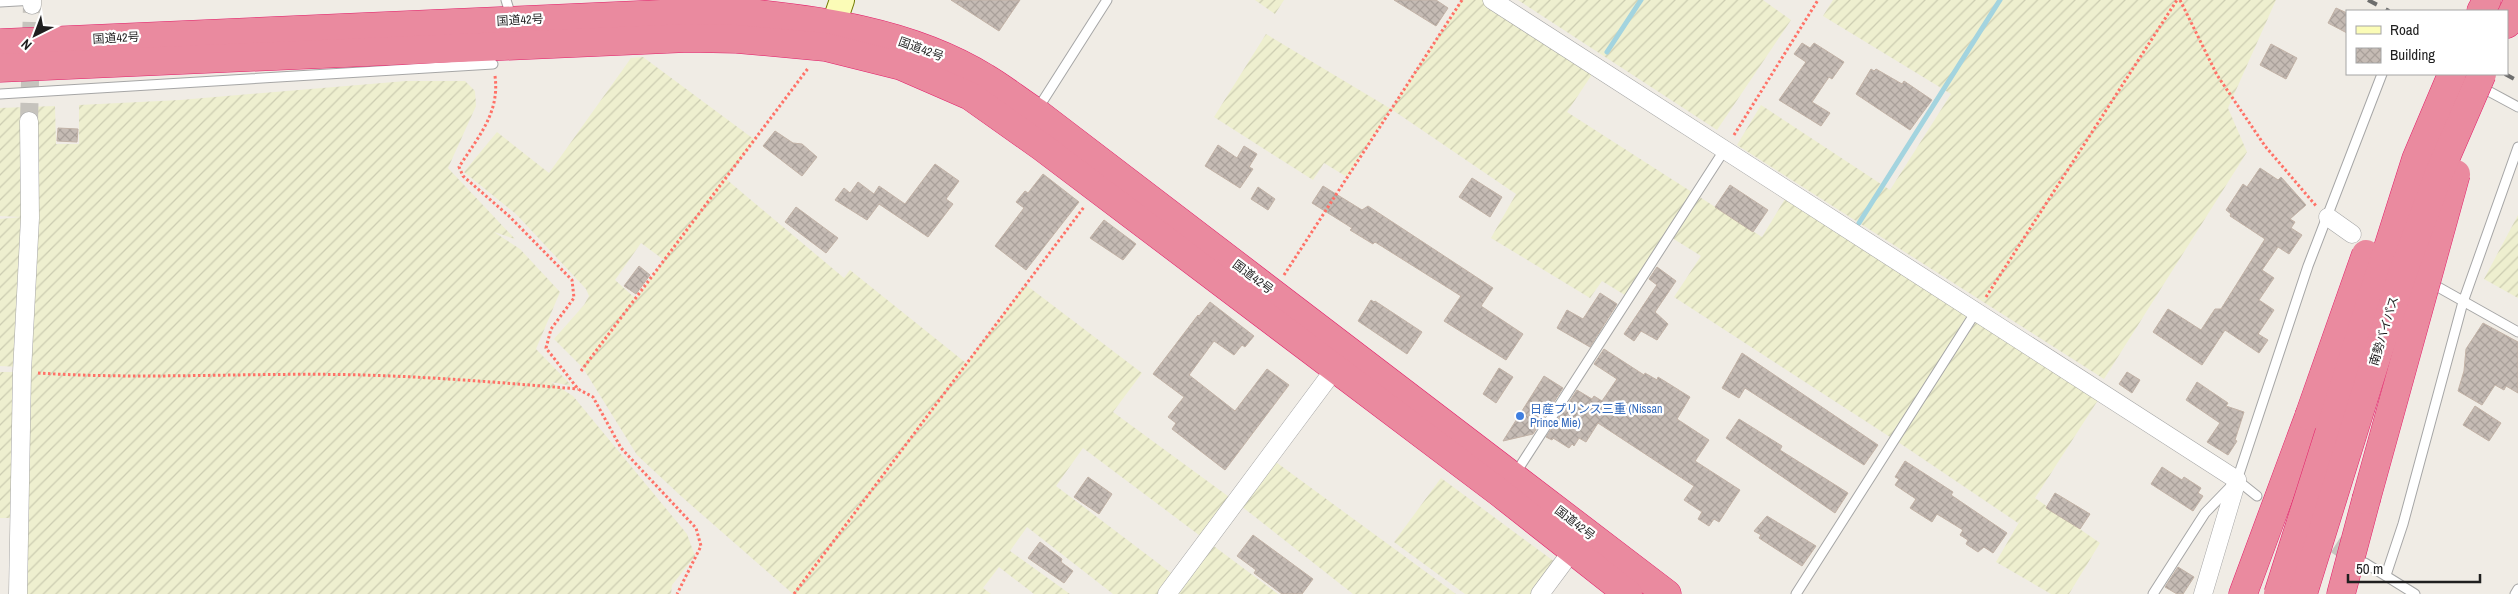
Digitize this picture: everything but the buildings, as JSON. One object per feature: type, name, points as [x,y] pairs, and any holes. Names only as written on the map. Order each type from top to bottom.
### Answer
[{"type":"highway","points":[[2508,22],[2518,1]]},
{"type":"highway","name":"国道42号","points":[[0,43],[509,10],[619,8],[730,12],[805,18],[829,36],[970,96],[1042,147],[1334,370],[1507,484],[1667,594]]},
{"type":"highway","name":"国道42号","points":[[0,68],[689,38],[829,36],[870,32],[901,41],[958,63],[985,78],[1036,112],[1273,292],[1507,484],[1572,551],[1628,594]]},
{"type":"highway","points":[[2243,594],[2309,416],[2391,182],[2464,75]]},
{"type":"highway","points":[[2341,594],[2366,500],[2464,75]]},
{"type":"highway","name":"南勢バイパス","points":[[2278,594],[2416,159],[2464,75]]},
{"type":"highway","name":"南勢バイパス","points":[[2302,594],[2403,272],[2440,171],[2464,75]]},
{"type":"main road","points":[[829,36],[842,0]]},
{"type":"street","points":[[1492,0],[1977,310],[2237,480],[2203,594]]},
{"type":"street","points":[[18,594],[22,372],[30,218],[29,121]]},
{"type":"street","points":[[2328,216],[2352,234]]},
{"type":"street","points":[[1167,594],[1334,370]]},
{"type":"street","points":[[1540,594],[1572,551]]},
{"type":"lane","points":[[1036,112],[1106,0]]},
{"type":"lane","points":[[0,2],[33,1]]},
{"type":"lane","points":[[0,94],[493,64]]},
{"type":"lane","points":[[2153,594],[2204,513],[2237,480],[2308,266],[2382,75]]},
{"type":"lane","points":[[2464,75],[2518,107]]},
{"type":"lane","points":[[2386,575],[2403,524],[2463,302],[2518,147]]},
{"type":"lane","points":[[1507,484],[1725,148]]},
{"type":"lane","points":[[2438,287],[2518,332]]},
{"type":"lane","points":[[1796,594],[1977,310]]},
{"type":"lane","points":[[2237,480],[2257,496]]},
{"type":"lane","points":[[2365,563],[2415,594]]},
{"type":"lane","points":[[2515,594],[2518,589]]},
{"type":"path","points":[[1273,292],[1462,0]]},
{"type":"path","points":[[1725,148],[1818,0]]},
{"type":"path","points":[[2179,0],[2217,75],[2260,138],[2328,216]]},
{"type":"path","points":[[1977,310],[2179,0]]},
{"type":"path","points":[[581,371],[829,36]]},
{"type":"path","points":[[493,64],[497,94],[491,114],[459,167],[463,176],[509,216],[572,280],[574,298],[551,329],[546,348],[578,389],[592,397],[621,448],[696,528],[701,546],[677,594]]},
{"type":"path","points":[[794,594],[1097,190]]},
{"type":"path","points":[[22,372],[103,375],[362,375],[484,381],[578,389]]},
{"type":"green space","points":[[1255,0],[1284,0],[1275,14]]},
{"type":"green space","points":[[1462,0],[1491,0],[1595,70],[1567,112],[1762,237],[1788,194],[1972,315],[1890,437],[1674,297],[1701,256],[1669,236],[1628,297],[1602,281],[1590,298],[1491,238],[1516,194],[1391,109]]},
{"type":"green space","points":[[1518,0],[1763,0],[1791,20],[1717,130]]},
{"type":"green space","points":[[1833,0],[2276,0],[2228,108],[2247,152],[2104,379],[1737,145],[1761,105],[1890,190],[1951,94],[1823,16]]},
{"type":"green space","points":[[1266,34],[1391,109],[1347,177],[1324,163],[1313,180],[1214,117]]},
{"type":"green space","points":[[643,57],[755,140],[726,179],[844,278],[850,270],[966,363],[1026,285],[1142,373],[1113,412],[1236,502],[1207,541],[1278,594],[1113,594],[1027,527],[1010,551],[1070,594],[1034,594],[999,567],[983,588],[991,594],[793,594],[637,455],[583,368],[554,339],[584,305],[589,296],[586,289],[516,214],[464,172],[497,132],[549,173],[631,58]],"holes":[[[641,243],[664,260],[636,299],[615,280]],[[1083,448],[1207,541],[1179,579],[1056,486]]]},
{"type":"green space","points":[[406,81],[465,81],[475,91],[476,106],[448,168],[515,239],[494,232],[520,249],[560,292],[536,349],[572,386],[551,382],[573,396],[687,534],[695,556],[672,585],[671,594],[27,594],[30,373],[20,518],[0,518],[0,372],[22,372],[22,367],[0,366],[0,219],[22,217],[0,216],[0,108],[55,106],[56,144],[79,144],[79,105],[180,100]]},
{"type":"green space","points":[[2518,215],[2518,298],[2484,279]]},
{"type":"green space","points":[[1977,320],[2100,397],[2035,498],[2100,543],[2069,594],[2051,594],[1996,562],[2025,512],[2018,523],[1898,442]]},
{"type":"green space","points":[[1269,457],[1456,594],[1353,594],[1236,502]]},
{"type":"green space","points":[[1441,478],[1555,562],[1533,594],[1465,594],[1394,542]]},
{"type":"waterway","points":[[1607,52],[1641,0]]},
{"type":"waterway","points":[[1859,223],[2000,0]]},
{"type":"tunnel","points":[[29,121],[32,5]]},
{"type":"tunnel","points":[[2313,530],[2358,559]]},
{"type":"railway","points":[[2368,0],[2387,10]]},
{"type":"railway","points":[[2507,75],[2518,81]]},
{"type":"place","name":"日産プリンス三重 (Nissan Prince Mie)","points":[[1520,416]]}]
